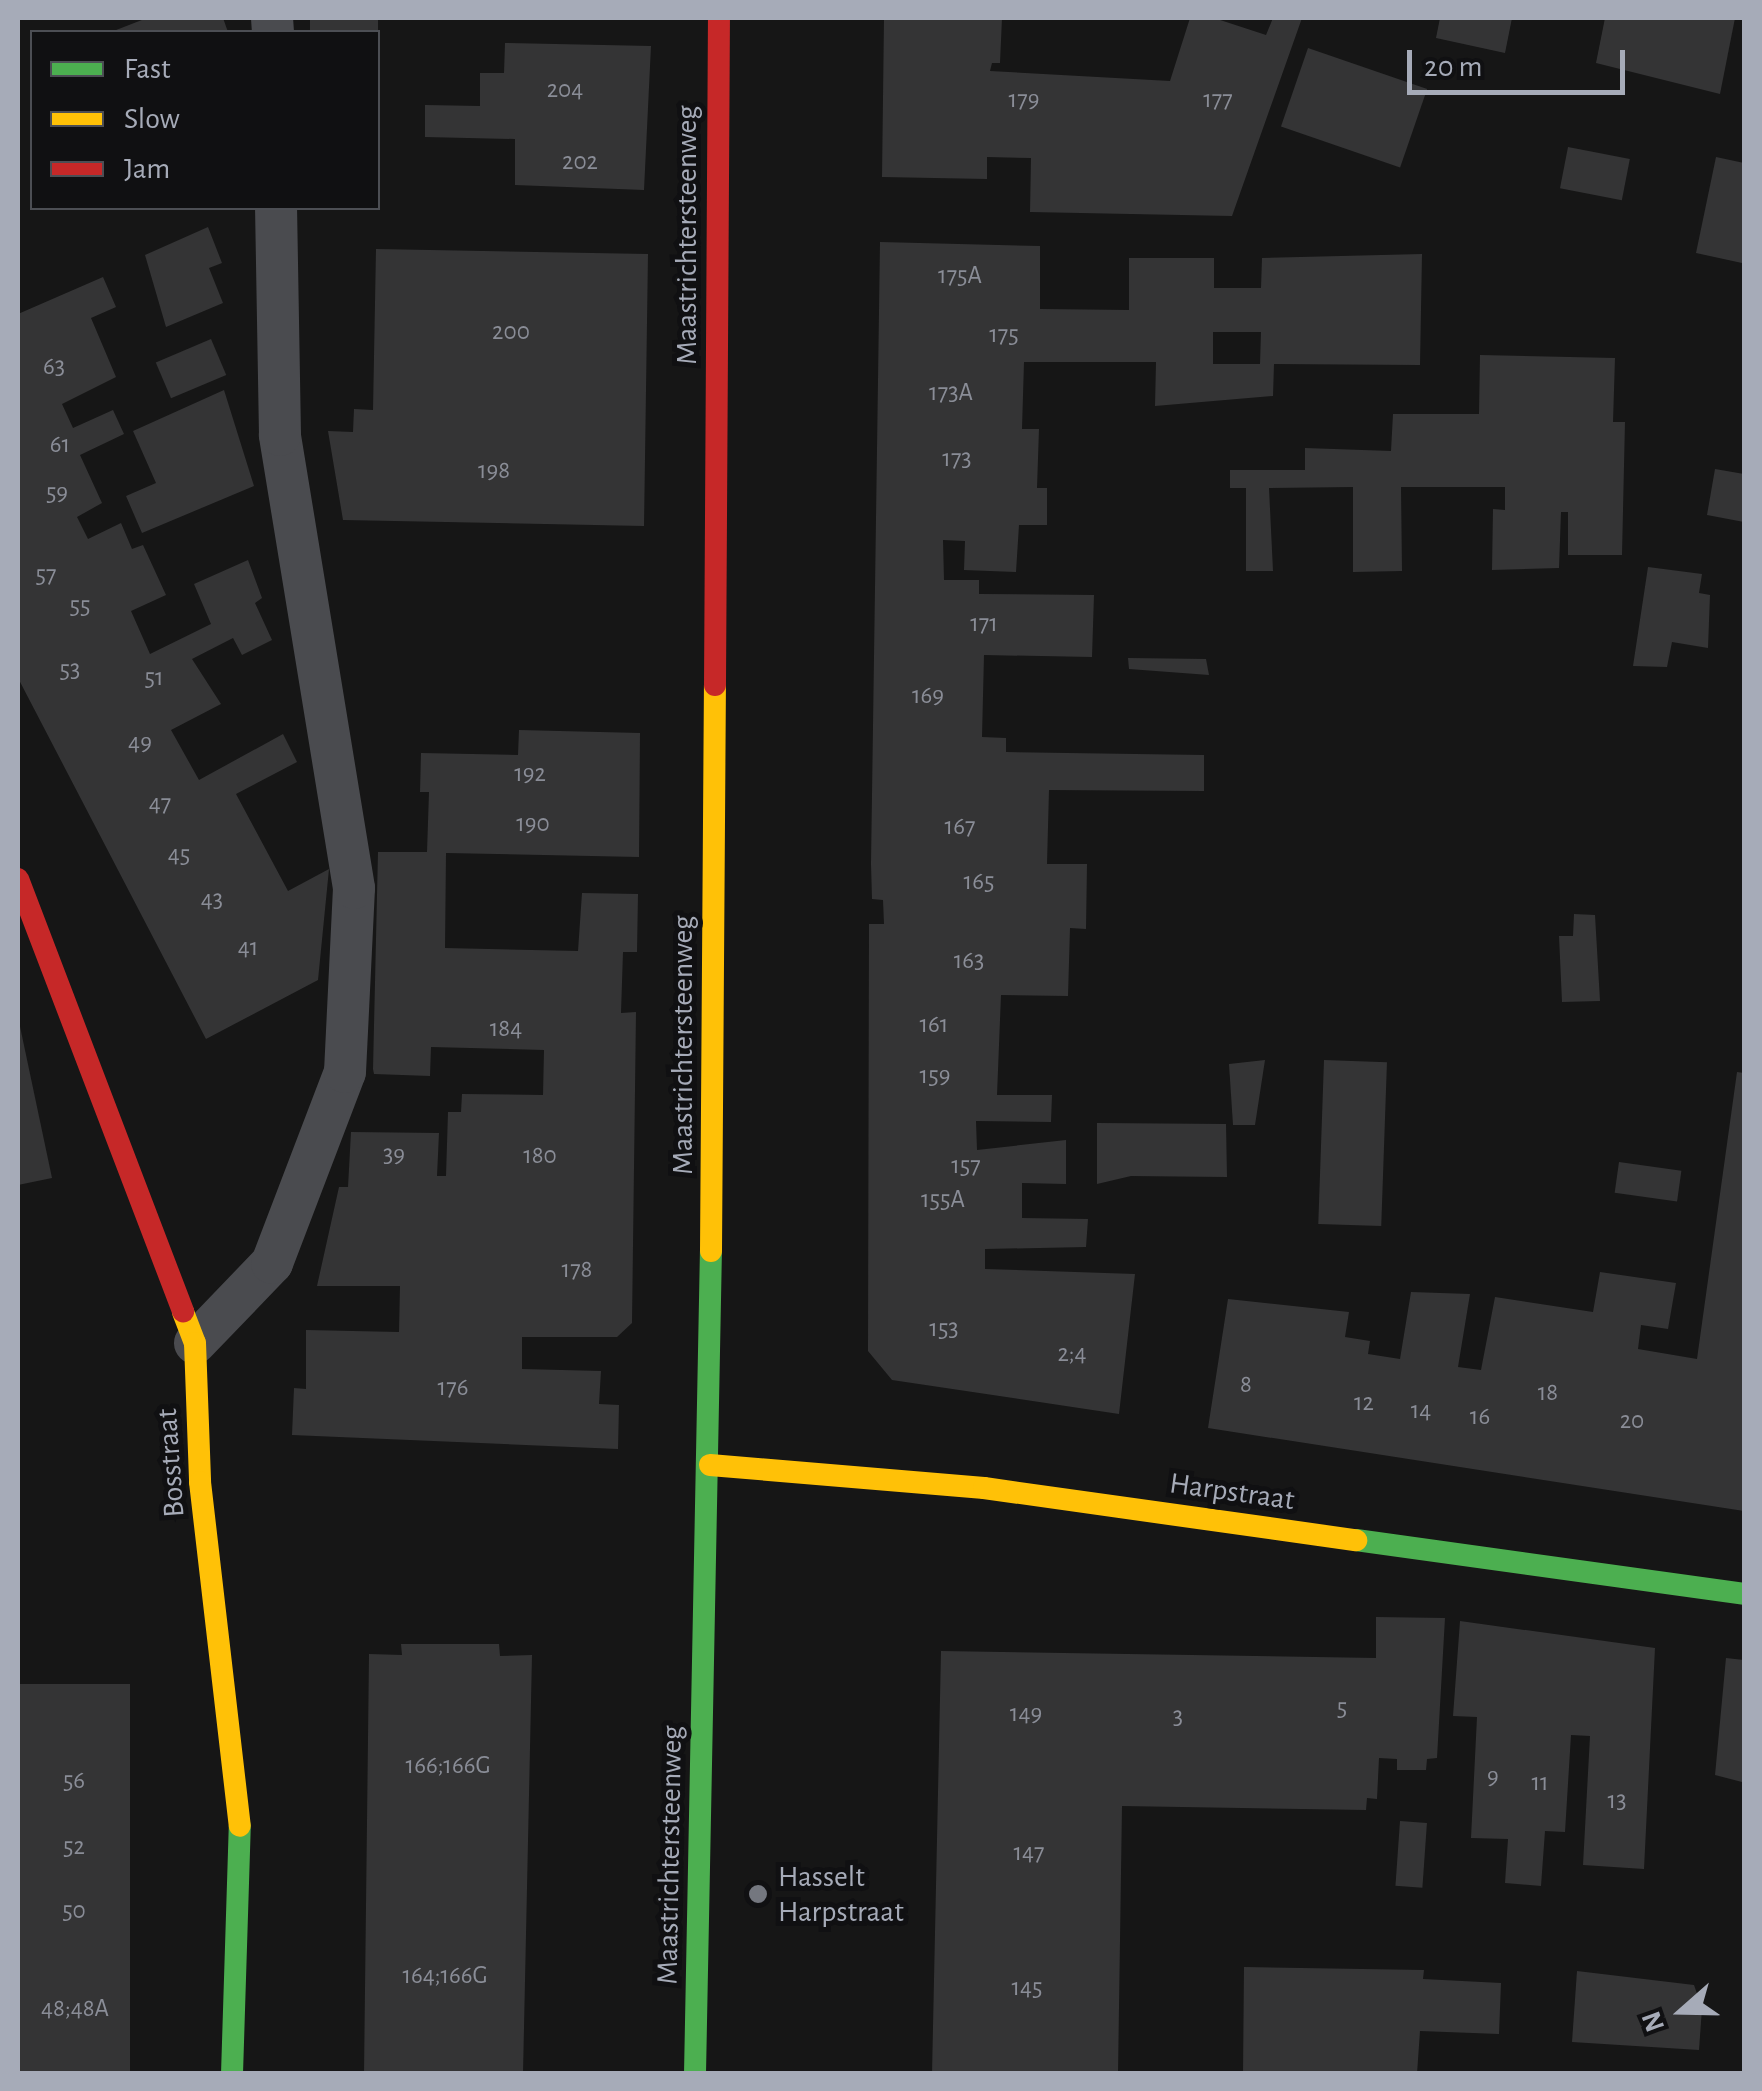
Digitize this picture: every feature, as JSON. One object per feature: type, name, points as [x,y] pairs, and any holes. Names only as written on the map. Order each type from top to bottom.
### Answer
[{"type":"street","name":"Maastrichtersteenweg","points":[[695,2074],[710,1465],[718,18]]},
{"type":"street","name":"Bosstraat","points":[[18,880],[195,1343],[200,1482],[240,1813],[232,2074]]},
{"type":"street","name":"Harpstraat","points":[[710,1465],[984,1488],[1744,1594]]},
{"type":"lane","points":[[195,1343],[272,1262],[345,1072],[354,888],[280,435],[276,210]]},
{"type":"building","points":[[147,18],[223,18],[227,30],[116,30]]},
{"type":"building","points":[[310,18],[378,18],[378,30],[310,30]]},
{"type":"building","points":[[884,18],[1002,18],[1000,63],[992,63],[990,71],[1170,81],[1190,18],[1214,18],[1266,35],[1273,18],[1302,18],[1232,216],[1030,212],[1031,158],[987,157],[987,179],[882,177]]},
{"type":"building","points":[[1440,18],[1512,18],[1505,53],[1436,38]]},
{"type":"building","points":[[1605,18],[1735,18],[1720,94],[1596,63]]},
{"type":"building","points":[[505,43],[651,46],[644,190],[515,185],[515,139],[425,137],[425,105],[480,106],[480,73],[504,73]]},
{"type":"building","points":[[1308,48],[1427,89],[1400,167],[1281,126]]},
{"type":"building","points":[[1568,147],[1630,159],[1622,200],[1560,188]]},
{"type":"building","points":[[1716,157],[1744,163],[1742,263],[1696,253]]},
{"type":"building","points":[[208,227],[222,263],[209,268],[223,303],[166,327],[145,255]]},
{"type":"building","points":[[880,242],[1040,246],[1040,309],[1129,310],[1129,258],[1214,258],[1214,288],[1261,288],[1262,258],[1422,254],[1420,365],[1274,364],[1273,396],[1155,406],[1156,362],[1024,362],[1022,429],[1039,429],[1037,488],[1047,488],[1047,525],[1019,525],[1016,572],[964,570],[965,541],[943,540],[944,580],[979,580],[979,594],[1094,595],[1092,657],[984,655],[982,737],[1006,738],[1006,752],[1204,755],[1204,791],[1049,790],[1047,864],[1087,864],[1086,929],[1070,928],[1068,996],[1001,995],[997,1095],[1052,1095],[1051,1122],[976,1121],[977,1150],[1066,1140],[1066,1184],[1022,1183],[1022,1218],[1088,1219],[1086,1247],[985,1249],[985,1269],[1135,1274],[1119,1414],[892,1380],[868,1351],[869,924],[884,924],[883,900],[872,899]],"holes":[[[1213,332],[1261,332],[1260,364],[1213,364]]]},
{"type":"building","points":[[376,249],[648,254],[644,526],[343,520],[328,431],[353,432],[354,409],[373,410]]},
{"type":"building","points":[[103,277],[116,307],[91,318],[116,377],[62,404],[73,428],[113,410],[124,434],[80,455],[102,503],[77,517],[88,539],[121,523],[132,549],[143,545],[166,595],[131,611],[150,654],[211,624],[194,584],[248,560],[262,598],[255,603],[272,640],[242,655],[233,638],[192,659],[221,704],[171,730],[199,780],[283,734],[297,762],[236,794],[288,891],[329,869],[318,980],[206,1039],[18,678],[18,314]]},
{"type":"building","points":[[211,339],[226,375],[171,398],[156,362]]},
{"type":"building","points":[[1480,355],[1615,358],[1613,422],[1625,422],[1622,555],[1568,555],[1568,512],[1561,512],[1559,568],[1492,570],[1493,509],[1505,510],[1505,487],[1401,487],[1402,571],[1353,572],[1353,487],[1269,488],[1273,571],[1246,571],[1246,488],[1230,488],[1230,470],[1305,470],[1305,448],[1391,451],[1393,414],[1479,414]]},
{"type":"building","points":[[224,390],[254,486],[142,533],[126,496],[156,483],[133,431]]},
{"type":"building","points":[[1715,469],[1744,474],[1744,522],[1707,515]]},
{"type":"building","points":[[1648,567],[1702,574],[1699,593],[1710,595],[1708,648],[1672,642],[1667,667],[1633,666]]},
{"type":"building","points":[[1128,658],[1206,659],[1209,675],[1129,669]]},
{"type":"building","points":[[519,730],[640,733],[639,857],[446,853],[445,948],[578,951],[582,893],[638,894],[637,952],[623,952],[621,1013],[636,1012],[632,1323],[617,1337],[522,1337],[522,1369],[601,1371],[599,1404],[619,1405],[618,1449],[292,1435],[294,1388],[306,1389],[306,1330],[399,1332],[400,1286],[317,1286],[339,1187],[348,1187],[351,1132],[439,1133],[437,1176],[446,1176],[448,1112],[461,1112],[462,1094],[543,1095],[544,1050],[431,1047],[430,1076],[374,1074],[373,1069],[378,852],[427,852],[429,792],[420,792],[421,753],[518,755]]},
{"type":"building","points":[[1574,914],[1595,915],[1600,1001],[1562,1002],[1559,936],[1573,936]]},
{"type":"building","points":[[18,1017],[52,1178],[18,1185]]},
{"type":"building","points":[[1265,1060],[1255,1125],[1233,1125],[1229,1064]]},
{"type":"building","points":[[1324,1060],[1387,1062],[1381,1226],[1318,1224]]},
{"type":"building","points":[[1737,1072],[1744,1073],[1744,1511],[1208,1428],[1228,1299],[1349,1312],[1345,1337],[1370,1341],[1368,1354],[1400,1359],[1411,1292],[1470,1294],[1458,1367],[1481,1370],[1495,1297],[1593,1312],[1600,1272],[1676,1283],[1668,1329],[1641,1325],[1638,1349],[1697,1359]]},
{"type":"building","points":[[1097,1123],[1226,1124],[1227,1177],[1131,1176],[1097,1184]]},
{"type":"building","points":[[1619,1162],[1681,1171],[1677,1201],[1615,1193]]},
{"type":"building","points":[[1376,1617],[1445,1618],[1437,1758],[1427,1759],[1426,1770],[1397,1770],[1397,1759],[1379,1758],[1377,1799],[1367,1798],[1366,1810],[1122,1806],[1118,2074],[932,2074],[941,1651],[1376,1658]]},
{"type":"building","points":[[1460,1621],[1655,1648],[1644,1869],[1583,1865],[1590,1736],[1571,1735],[1565,1832],[1545,1831],[1541,1886],[1505,1883],[1508,1839],[1471,1838],[1477,1717],[1453,1716]]},
{"type":"building","points":[[401,1644],[499,1644],[500,1656],[532,1655],[523,2074],[364,2074],[369,1654],[402,1655]]},
{"type":"building","points":[[1726,1658],[1744,1660],[1742,1782],[1715,1775]]},
{"type":"building","points":[[18,1684],[130,1684],[130,2074],[18,2074]]},
{"type":"building","points":[[1400,1821],[1427,1823],[1422,1888],[1395,1886]]},
{"type":"building","points":[[1244,1967],[1424,1970],[1423,1979],[1501,1983],[1499,2034],[1420,2031],[1417,2074],[1243,2074]]},
{"type":"building","points":[[1577,1971],[1694,1985],[1702,2008],[1699,2050],[1572,2042]]},
{"type":"traffic: fast","points":[[695,2074],[711,1251]]},
{"type":"traffic: fast","points":[[1356,1540],[1744,1594]]},
{"type":"traffic: fast","points":[[232,2074],[240,1826]]},
{"type":"traffic: slow","points":[[711,1251],[715,685]]},
{"type":"traffic: slow","points":[[183,1312],[195,1343],[200,1482],[240,1826]]},
{"type":"traffic: slow","points":[[710,1465],[984,1488],[1356,1540]]},
{"type":"traffic: jam","points":[[715,685],[719,18]]},
{"type":"traffic: jam","points":[[18,879],[183,1312]]},
{"type":"place","name":"Hasselt Harpstraat","points":[[758,1894]]}]
